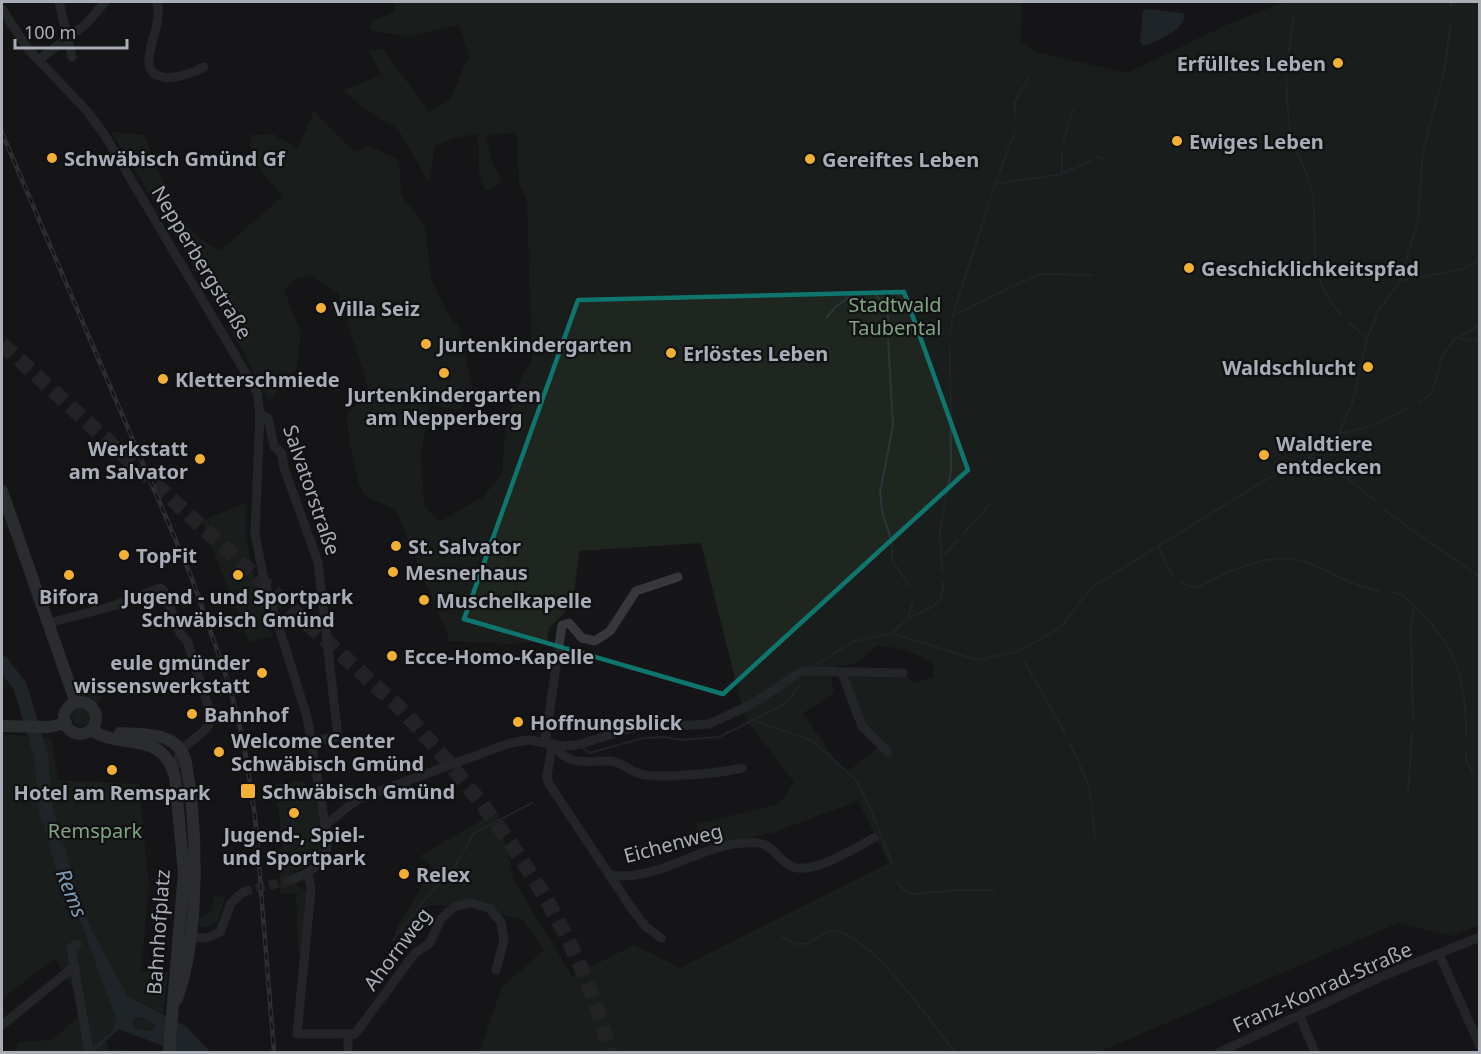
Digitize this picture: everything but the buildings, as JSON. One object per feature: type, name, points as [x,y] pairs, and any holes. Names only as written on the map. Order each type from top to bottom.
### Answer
[{"type":"main road","points":[[2,491],[50,623],[76,703]]},
{"type":"main road","points":[[66,723],[67,709],[76,703],[91,706],[95,713],[93,726]]},
{"type":"main road","points":[[66,723],[76,732],[93,726],[114,733],[166,738],[181,750]]},
{"type":"main road","points":[[2,726],[52,727],[66,723]]},
{"type":"main road","points":[[93,726],[112,740],[143,743],[157,748],[173,771]]},
{"type":"main road","name":"Bahnhofplatz","points":[[172,1012],[184,976],[194,861],[187,768],[181,750]]},
{"type":"main road","name":"Bahnhofplatz","points":[[172,1012],[184,873],[173,771]]},
{"type":"main road","points":[[169,1053],[172,1012]]},
{"type":"street","points":[[59,2],[72,57]]},
{"type":"street","points":[[39,60],[87,23],[105,2]]},
{"type":"street","points":[[157,2],[159,14],[149,57],[152,72],[159,78],[166,78],[204,67]]},
{"type":"street","name":"Nepperbergstraße","points":[[2,9],[20,39],[87,111],[116,153],[253,381],[259,400],[260,414],[255,534],[264,580],[303,698],[325,825],[326,854],[321,864],[308,873]]},
{"type":"street","name":"Salvatorstraße","points":[[260,414],[270,422],[274,446],[282,454],[284,468],[318,562],[338,734],[336,738],[312,741]]},
{"type":"street","name":"Eichenweg","points":[[661,938],[645,926],[549,784],[547,777],[562,625],[569,623],[582,638],[595,642],[610,631],[636,591],[678,577]]},
{"type":"street","points":[[50,623],[113,606],[160,588],[166,597],[180,633],[187,641],[212,718],[206,729],[181,750]]},
{"type":"street","points":[[325,825],[358,799],[454,765],[493,747],[528,740],[578,745],[633,728],[718,721],[752,704],[802,671],[903,673]]},
{"type":"street","points":[[842,673],[862,726],[888,752]]},
{"type":"street","points":[[549,743],[562,757],[580,763],[612,761],[640,774],[717,774],[742,768]]},
{"type":"street","name":"Bahnhofplatz","points":[[173,771],[181,750]]},
{"type":"street","name":"Eichenweg","points":[[610,875],[622,877],[665,868],[711,849],[748,843],[768,846],[790,865],[803,868],[814,867],[873,838]]},
{"type":"street","points":[[294,879],[308,873],[311,889],[297,1034],[348,1034],[348,1053]]},
{"type":"street","points":[[189,938],[206,938],[220,932],[231,903],[243,892]]},
{"type":"street","name":"Ahornweg","points":[[348,1034],[355,1034],[415,953],[430,943],[441,919],[454,907],[470,903],[489,908],[501,922],[504,940],[496,970]]},
{"type":"street","name":"Franz-Konrad-Straße","points":[[1220,1053],[1383,976],[1479,937]]},
{"type":"street","points":[[77,944],[71,948],[89,1053]]},
{"type":"street","points":[[1439,954],[1479,1046]]},
{"type":"street","points":[[2,1025],[75,966]]},
{"type":"street","points":[[1300,1017],[1315,1053]]},
{"type":"highlighted area","points":[[904,292],[968,470],[723,694],[464,619],[578,300]]},
{"type":"green space","name":"Stadtwald Taubental","points":[[394,2],[1022,2],[1021,41],[1036,52],[1127,73],[1226,25],[1285,2],[1479,2],[1479,925],[1453,936],[1398,923],[1099,1052],[479,1052],[502,987],[544,950],[523,920],[464,904],[426,906],[410,936],[394,933],[433,868],[420,856],[497,811],[515,882],[572,976],[634,945],[680,968],[889,863],[858,801],[772,833],[700,846],[696,824],[779,804],[794,782],[745,718],[701,543],[579,551],[573,604],[549,628],[547,641],[508,644],[450,641],[396,510],[366,496],[359,482],[350,445],[347,415],[365,395],[368,386],[338,294],[313,276],[296,278],[284,290],[301,334],[297,368],[269,401],[219,307],[111,132],[144,135],[164,185],[182,217],[206,242],[221,250],[282,197],[250,156],[251,135],[273,134],[297,149],[314,111],[354,152],[370,146],[399,160],[401,195],[425,226],[431,280],[449,316],[459,327],[474,396],[458,410],[429,405],[421,454],[424,505],[439,522],[484,496],[502,474],[505,431],[522,376],[532,361],[527,202],[519,182],[516,132],[486,136],[492,162],[501,180],[491,191],[484,189],[482,183],[477,134],[453,138],[435,146],[429,182],[398,129],[365,109],[343,90],[382,75],[369,51],[383,49],[429,112],[450,99],[469,56],[459,25],[406,37],[370,30],[371,22],[394,12]],"holes":[[[877,646],[900,649],[920,656],[933,665],[933,677],[916,683],[904,676],[884,678],[843,676],[863,726],[882,744],[845,774],[803,713],[835,692],[831,682],[836,666],[855,664]]]},
{"type":"green space","name":"Jugend - und Sportpark Schwäbisch Gmünd","points":[[247,502],[247,536],[252,570],[273,636],[249,642],[202,521]]},
{"type":"green space","points":[[90,684],[97,686],[103,699],[95,704],[82,695],[79,688]]},
{"type":"green space","points":[[81,708],[87,711],[90,717],[87,723],[81,726],[75,723],[72,717],[75,711]]},
{"type":"green space","name":"Remspark","points":[[2,734],[51,738],[58,780],[139,784],[149,887],[141,970],[168,973],[163,1013],[128,996],[93,933],[70,875],[63,881],[116,1012],[116,1024],[104,1038],[110,1052],[4,1052],[15,1050],[18,1042],[52,1040],[79,1016],[77,995],[55,958],[2,999]]},
{"type":"green space","points":[[297,736],[298,740],[289,748],[279,750],[277,740]]},
{"type":"green space","points":[[304,781],[306,794],[314,793],[323,840],[316,858],[307,866],[293,872],[297,886],[305,891],[306,895],[305,953],[298,951],[296,893],[280,893],[278,849],[283,848],[275,784]]},
{"type":"green space","points":[[213,896],[225,897],[218,921],[210,927],[199,926],[199,918],[212,910]]},
{"type":"green space","points":[[135,1016],[144,1018],[155,1027],[152,1031],[137,1029],[132,1021]]},
{"type":"green space","points":[[114,1048],[130,1052],[110,1052]]},
{"type":"water","points":[[1146,9],[1185,15],[1176,30],[1148,45],[1143,45],[1140,42],[1143,11]]},
{"type":"water","name":"Rems","points":[[62,872],[70,875],[93,933],[128,996],[187,1027],[210,1052],[179,1052],[119,1029],[94,1052],[86,1052],[111,1032],[117,1021]],"holes":[[[135,1017],[144,1018],[155,1026],[152,1031],[136,1029],[132,1021]]]},
{"type":"waterway","points":[[1451,2],[1451,10]]},
{"type":"waterway","points":[[1287,65],[1294,14]]},
{"type":"waterway","points":[[1444,72],[1451,22]]},
{"type":"waterway","points":[[1016,118],[1014,104],[1030,75]]},
{"type":"waterway","points":[[816,665],[852,642],[892,633],[977,660],[1019,651],[1061,627],[1091,588],[1262,482],[1310,457],[1339,434],[1353,400],[1367,338],[1379,310],[1400,281],[1418,220],[1423,152],[1443,75]]},
{"type":"waterway","points":[[1286,76],[1291,132],[1312,190],[1318,274],[1330,301],[1342,316]]},
{"type":"waterway","points":[[1063,142],[1073,110]]},
{"type":"waterway","points":[[995,184],[1015,131]]},
{"type":"waterway","points":[[1062,151],[1062,174]]},
{"type":"waterway","points":[[1095,156],[1103,159]]},
{"type":"waterway","points":[[950,334],[953,315],[995,184],[1062,174],[1090,161]]},
{"type":"waterway","points":[[1421,277],[1463,269],[1480,259]]},
{"type":"waterway","points":[[954,315],[1039,274],[1092,275]]},
{"type":"waterway","points":[[1400,281],[1408,279]]},
{"type":"waterway","points":[[827,317],[847,299],[873,292],[888,308],[888,327]]},
{"type":"waterway","points":[[1349,323],[1367,338]]},
{"type":"waterway","points":[[1456,338],[1480,325]]},
{"type":"waterway","points":[[1419,402],[1432,393],[1443,355],[1455,338],[1480,341]]},
{"type":"waterway","points":[[888,339],[893,426],[880,492],[882,511],[892,543],[892,560],[910,587]]},
{"type":"waterway","points":[[942,571],[940,530],[951,471],[950,347]]},
{"type":"waterway","points":[[1339,434],[1374,424],[1406,409]]},
{"type":"waterway","points":[[1311,457],[1330,464],[1377,502]]},
{"type":"waterway","points":[[963,534],[990,504]]},
{"type":"waterway","points":[[1384,510],[1480,577]]},
{"type":"waterway","points":[[941,559],[958,539]]},
{"type":"waterway","points":[[1159,548],[1172,575]]},
{"type":"waterway","points":[[1180,582],[1195,588],[1247,565],[1260,561],[1288,559],[1312,564],[1359,586],[1380,591]]},
{"type":"waterway","points":[[892,633],[907,620],[937,604],[943,582]]},
{"type":"waterway","points":[[1392,592],[1402,595],[1414,605],[1411,628],[1413,721]]},
{"type":"waterway","points":[[908,618],[914,598]]},
{"type":"waterway","points":[[1414,605],[1442,637],[1456,664],[1464,698],[1466,734]]},
{"type":"waterway","points":[[1025,662],[1065,734]]},
{"type":"waterway","name":"Rems","points":[[2,663],[20,686],[41,756],[46,810],[69,887]]},
{"type":"waterway","points":[[583,748],[589,753],[644,738],[663,737],[683,740],[719,737],[785,704],[799,686]]},
{"type":"waterway","points":[[752,720],[813,741],[857,781],[870,807],[893,866]]},
{"type":"waterway","points":[[1408,793],[1412,732]]},
{"type":"waterway","points":[[1070,744],[1088,783],[1092,805]]},
{"type":"waterway","points":[[1466,750],[1466,760],[1475,776]]},
{"type":"waterway","points":[[393,940],[429,895],[452,871],[474,833],[532,803]]},
{"type":"waterway","points":[[1092,811],[1095,838]]},
{"type":"waterway","points":[[897,882],[905,891],[913,894],[994,890]]},
{"type":"waterway","points":[[780,935],[797,944],[808,943],[823,934],[834,931],[855,939],[870,951],[902,985],[955,1052]]},
{"type":"tunnel","points":[[2,344],[400,708],[434,745],[498,825],[553,912],[576,957],[595,1004],[610,1052]]},
{"type":"tunnel","points":[[243,892],[294,879]]},
{"type":"railway","points":[[2,133],[191,576],[229,684],[244,745],[255,816],[274,1052]]},
{"type":"place","name":"Erfülltes Leben","points":[[1338,63]]},
{"type":"place","name":"Ewiges Leben","points":[[1177,141]]},
{"type":"place","name":"Schwäbisch Gmünd Gf","points":[[52,158]]},
{"type":"place","name":"Gereiftes Leben","points":[[810,159]]},
{"type":"place","name":"Geschicklichkeitspfad","points":[[1189,268]]},
{"type":"place","name":"Villa Seiz","points":[[321,308]]},
{"type":"place","name":"Jurtenkindergarten","points":[[426,344]]},
{"type":"place","name":"Erlöstes Leben","points":[[671,353]]},
{"type":"place","name":"Waldschlucht","points":[[1368,367]]},
{"type":"place","name":"Jurtenkindergarten am Nepperberg","points":[[444,373]]},
{"type":"place","name":"Kletterschmiede","points":[[163,379]]},
{"type":"place","name":"Waldtiere entdecken","points":[[1264,455]]},
{"type":"place","name":"Werkstatt am Salvator","points":[[200,459]]},
{"type":"place","name":"St. Salvator","points":[[396,546]]},
{"type":"place","name":"TopFit","points":[[124,555]]},
{"type":"place","name":"Mesnerhaus","points":[[393,572]]},
{"type":"place","name":"Bifora","points":[[69,575]]},
{"type":"place","name":"Jugend - und Sportpark Schwäbisch Gmünd","points":[[238,575]]},
{"type":"place","name":"Muschelkapelle","points":[[424,600]]},
{"type":"place","name":"Ecce-Homo-Kapelle","points":[[392,656]]},
{"type":"place","name":"eule gmünder wissenswerkstatt","points":[[262,673]]},
{"type":"place","name":"Bahnhof","points":[[192,714]]},
{"type":"place","name":"Hoffnungsblick","points":[[518,722]]},
{"type":"place","name":"Welcome Center Schwäbisch Gmünd","points":[[219,752]]},
{"type":"place","name":"Hotel am Remspark","points":[[112,770]]},
{"type":"place","name":"Schwäbisch Gmünd","points":[[248,791]]},
{"type":"place","name":"Jugend-, Spiel- und Sportpark","points":[[294,813]]},
{"type":"place","name":"Relex","points":[[404,874]]}]
